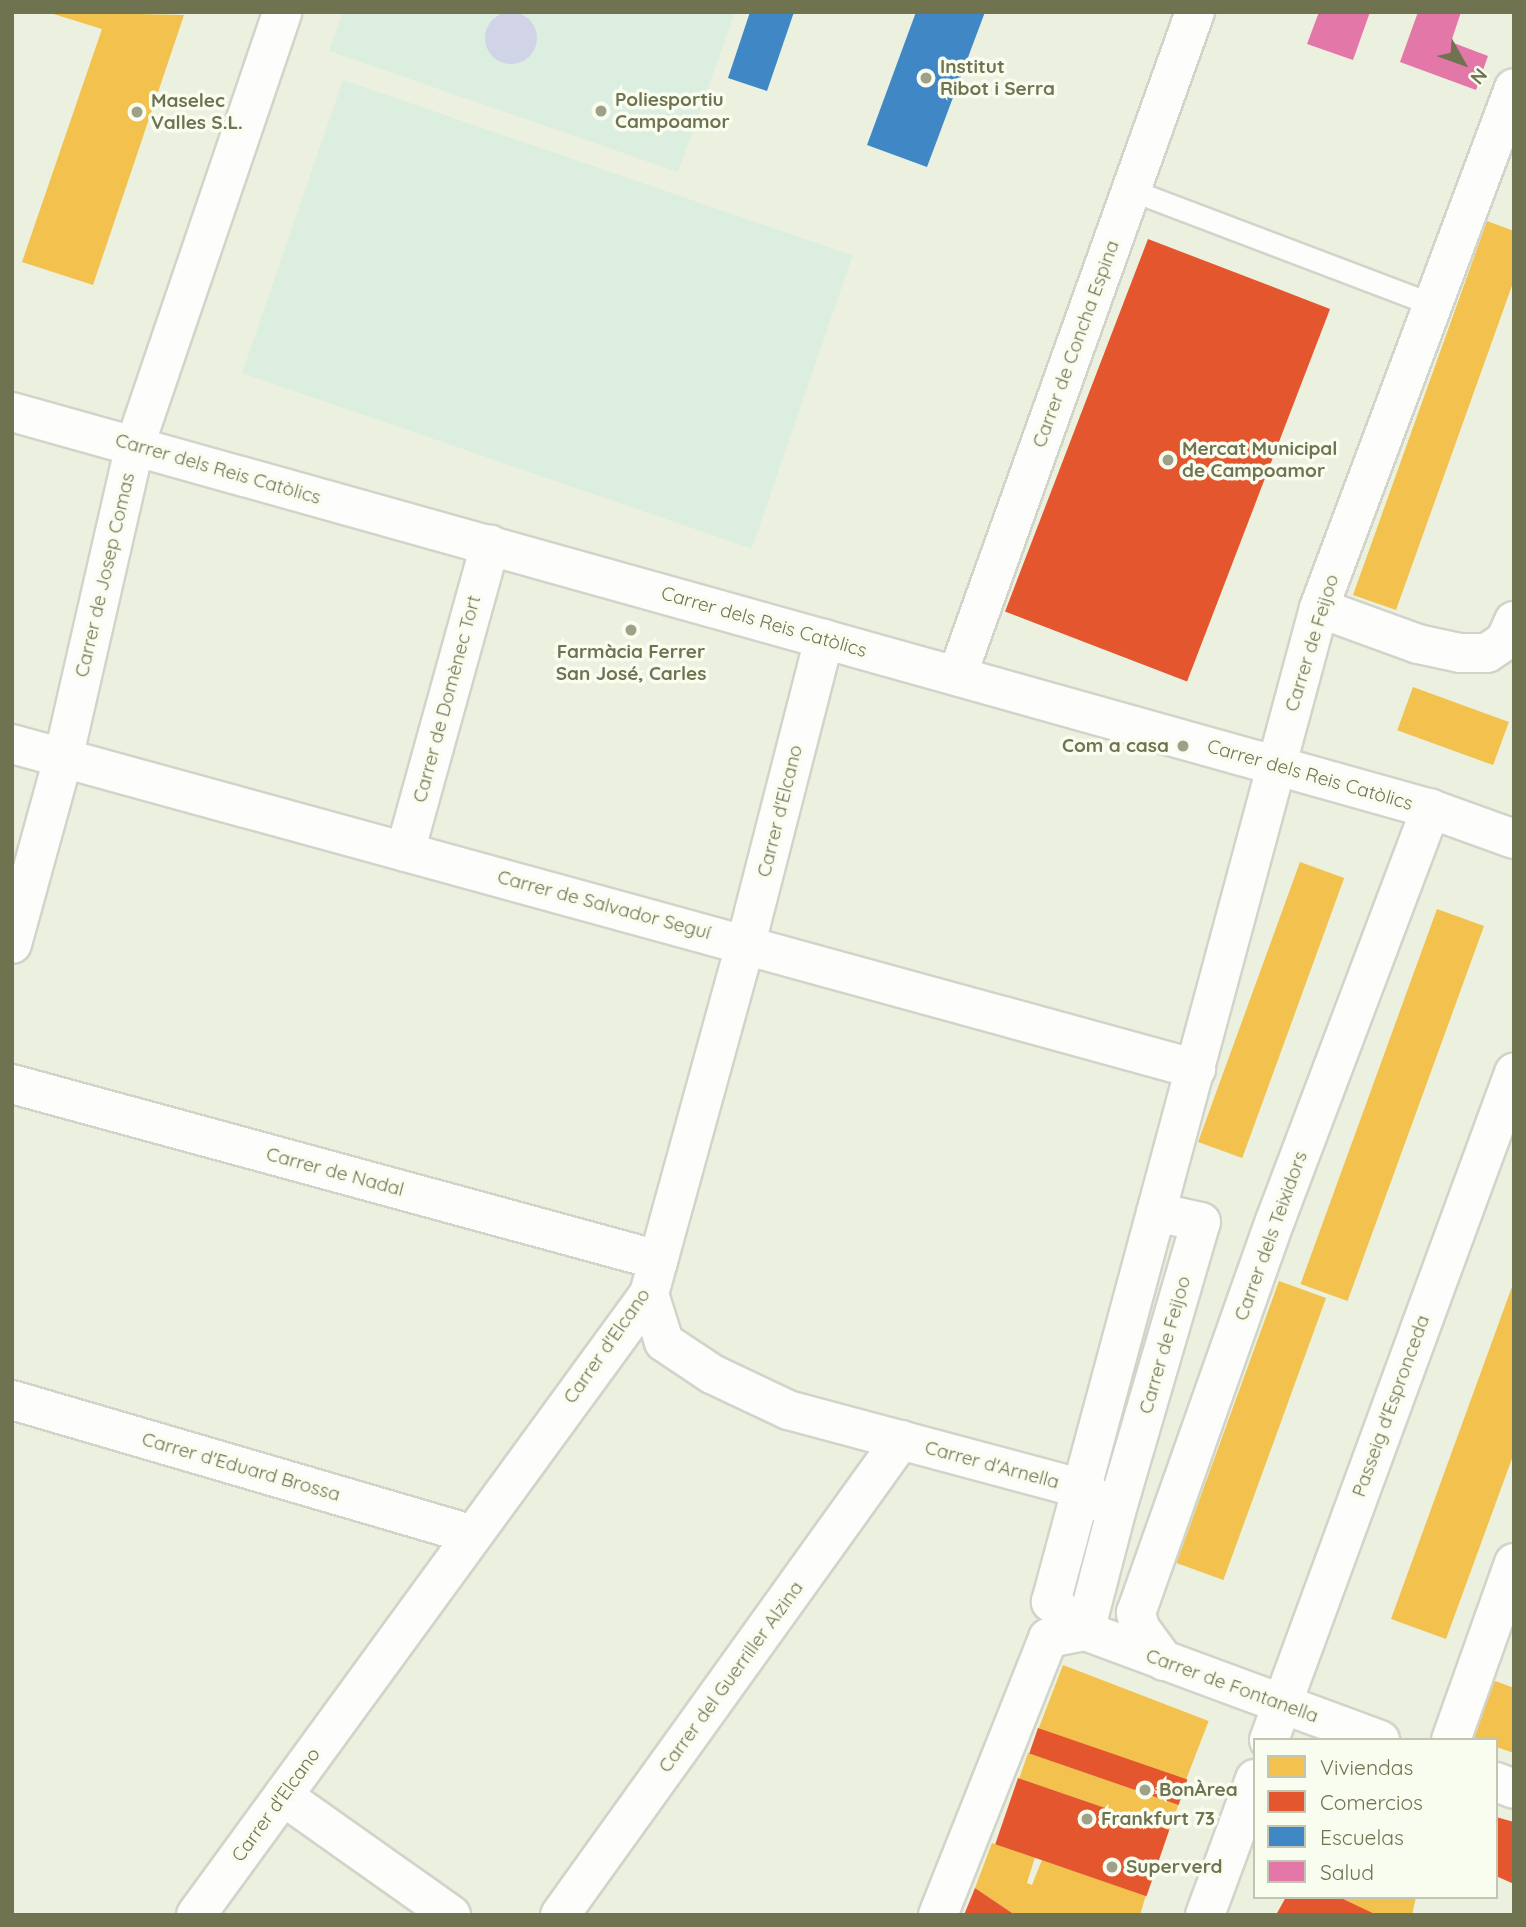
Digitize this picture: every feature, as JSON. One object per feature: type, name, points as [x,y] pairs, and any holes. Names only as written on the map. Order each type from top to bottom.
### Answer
[{"type":"street","name":"Carrer de Josep Comas","points":[[12,944],[63,759],[135,445],[282,12]]},
{"type":"street","name":"Carrer de Concha Espina","points":[[957,676],[1195,12]]},
{"type":"street","name":"Carrer de Feijoo","points":[[1156,1212],[1201,1222],[1116,1512],[1085,1631],[1051,1602],[1156,1212],[1196,1069],[1320,608],[1433,305],[1499,177],[1514,89]]},
{"type":"street","name":"Carrer dels Reis Catòlics","points":[[12,412],[1431,809],[1514,839]]},
{"type":"street","name":"Carrer de Domènec Tort","points":[[405,852],[489,545]]},
{"type":"street","points":[[1320,608],[1418,644],[1460,653],[1487,653],[1505,641],[1514,621]]},
{"type":"street","name":"Carrer d'Elcano","points":[[196,1915],[655,1272],[746,943],[824,639]]},
{"type":"street","name":"Carrer de Salvador Seguí","points":[[12,744],[746,943],[1196,1069]]},
{"type":"street","name":"Carrer dels Teixidors","points":[[1164,1661],[1140,1628],[1136,1613],[1275,1221],[1431,809]]},
{"type":"street","name":"Passeig d'Espronceda","points":[[1270,1738],[1514,1073]]},
{"type":"street","name":"Carrer de Nadal","points":[[12,1084],[655,1272]]},
{"type":"street","name":"Carrer d'Arnella","points":[[655,1272],[664,1342],[712,1374],[788,1410],[1082,1489]]},
{"type":"street","name":"Carrer d'Eduard Brossa","points":[[12,1400],[470,1534]]},
{"type":"street","name":"Carrer del Guerriller Alzina","points":[[560,1915],[901,1440]]},
{"type":"street","points":[[1082,1489],[1116,1512]]},
{"type":"street","points":[[1452,1738],[1514,1563]]},
{"type":"street","points":[[938,1915],[1048,1638],[1085,1631]]},
{"type":"street","name":"Carrer de Fontanella","points":[[1085,1631],[1375,1738]]},
{"type":"street","points":[[1205,1915],[1253,1784]]},
{"type":"street","points":[[283,1796],[451,1915]]},
{"type":"lane","points":[[1131,190],[1433,305]]},
{"type":"shaded area","points":[[12,12],[1514,12],[1514,1915],[12,1915]]},
{"type":"shaded area","name":"Poliesportiu Campoamor","points":[[343,12],[735,12],[678,172],[329,51]]},
{"type":"shaded area","points":[[343,80],[853,255],[752,549],[242,373]]},
{"type":"water","points":[[511,12],[530,19],[537,38],[530,57],[511,64],[492,57],[485,38],[492,19]]},
{"type":"building: Viviendas","points":[[47,12],[184,15],[93,285],[22,262],[102,29]]},
{"type":"building: Viviendas","points":[[1487,221],[1514,231],[1514,280],[1396,610],[1353,595]]},
{"type":"building: Viviendas","points":[[1413,687],[1509,722],[1493,765],[1397,730]]},
{"type":"building: Viviendas","points":[[1300,862],[1344,878],[1242,1158],[1198,1142]]},
{"type":"building: Viviendas","points":[[1437,909],[1484,926],[1348,1301],[1301,1284]]},
{"type":"building: Viviendas","points":[[1279,1281],[1326,1298],[1223,1580],[1176,1563]]},
{"type":"building: Viviendas","points":[[1513,1284],[1514,1453],[1446,1639],[1391,1619]]},
{"type":"building: Viviendas","points":[[1063,1665],[1209,1721],[1184,1784],[1039,1728]]},
{"type":"building: Viviendas","points":[[1490,1679],[1514,1688],[1514,1753],[1498,1748],[1498,1738],[1469,1737]]},
{"type":"building: Viviendas","points":[[1028,1753],[1178,1805],[1170,1830],[1019,1779]]},
{"type":"building: Viviendas","points":[[992,1843],[1035,1857],[1027,1883],[1032,1885],[1042,1860],[1146,1895],[1140,1915],[1015,1915],[975,1888]]},
{"type":"building: Viviendas","points":[[1343,1899],[1416,1899],[1412,1915],[1377,1915]]},
{"type":"building: Comercios","name":"Mercat Municipal de Campoamor","points":[[1148,239],[1330,309],[1187,681],[1005,611]]},
{"type":"building: Comercios","points":[[1038,1728],[1187,1779],[1179,1805],[1029,1754]]},
{"type":"building: Comercios","points":[[1018,1778],[1169,1830],[1146,1896],[995,1844]]},
{"type":"building: Comercios","points":[[1498,1818],[1514,1822],[1514,1884],[1498,1877]]},
{"type":"building: Comercios","points":[[975,1888],[1015,1915],[964,1915]]},
{"type":"building: Comercios","points":[[1285,1899],[1343,1899],[1377,1915],[1276,1915]]},
{"type":"building: Escuelas","points":[[750,12],[794,12],[767,91],[728,78]]},
{"type":"building: Escuelas","name":"Institut Ribot i Serra","points":[[916,12],[985,12],[927,167],[867,145]]},
{"type":"building: Salud","points":[[1319,12],[1370,12],[1353,60],[1307,44]]},
{"type":"building: Salud","points":[[1418,12],[1461,12],[1451,42],[1488,56],[1476,90],[1400,62]]},
{"type":"place","name":"Institut Ribot i Serra","points":[[926,78]]},
{"type":"place","name":"Poliesportiu Campoamor","points":[[601,111]]},
{"type":"place","name":"Maselec Valles S.L.","points":[[137,112]]},
{"type":"place","name":"Mercat Municipal de Campoamor","points":[[1168,460]]},
{"type":"place","name":"Farmàcia Ferrer San José, Carles","points":[[631,630]]},
{"type":"place","name":"Com a casa","points":[[1183,746]]},
{"type":"place","name":"BonÀrea","points":[[1145,1790]]},
{"type":"place","name":"Frankfurt 73","points":[[1087,1819]]},
{"type":"place","name":"Superverd","points":[[1112,1867]]}]
